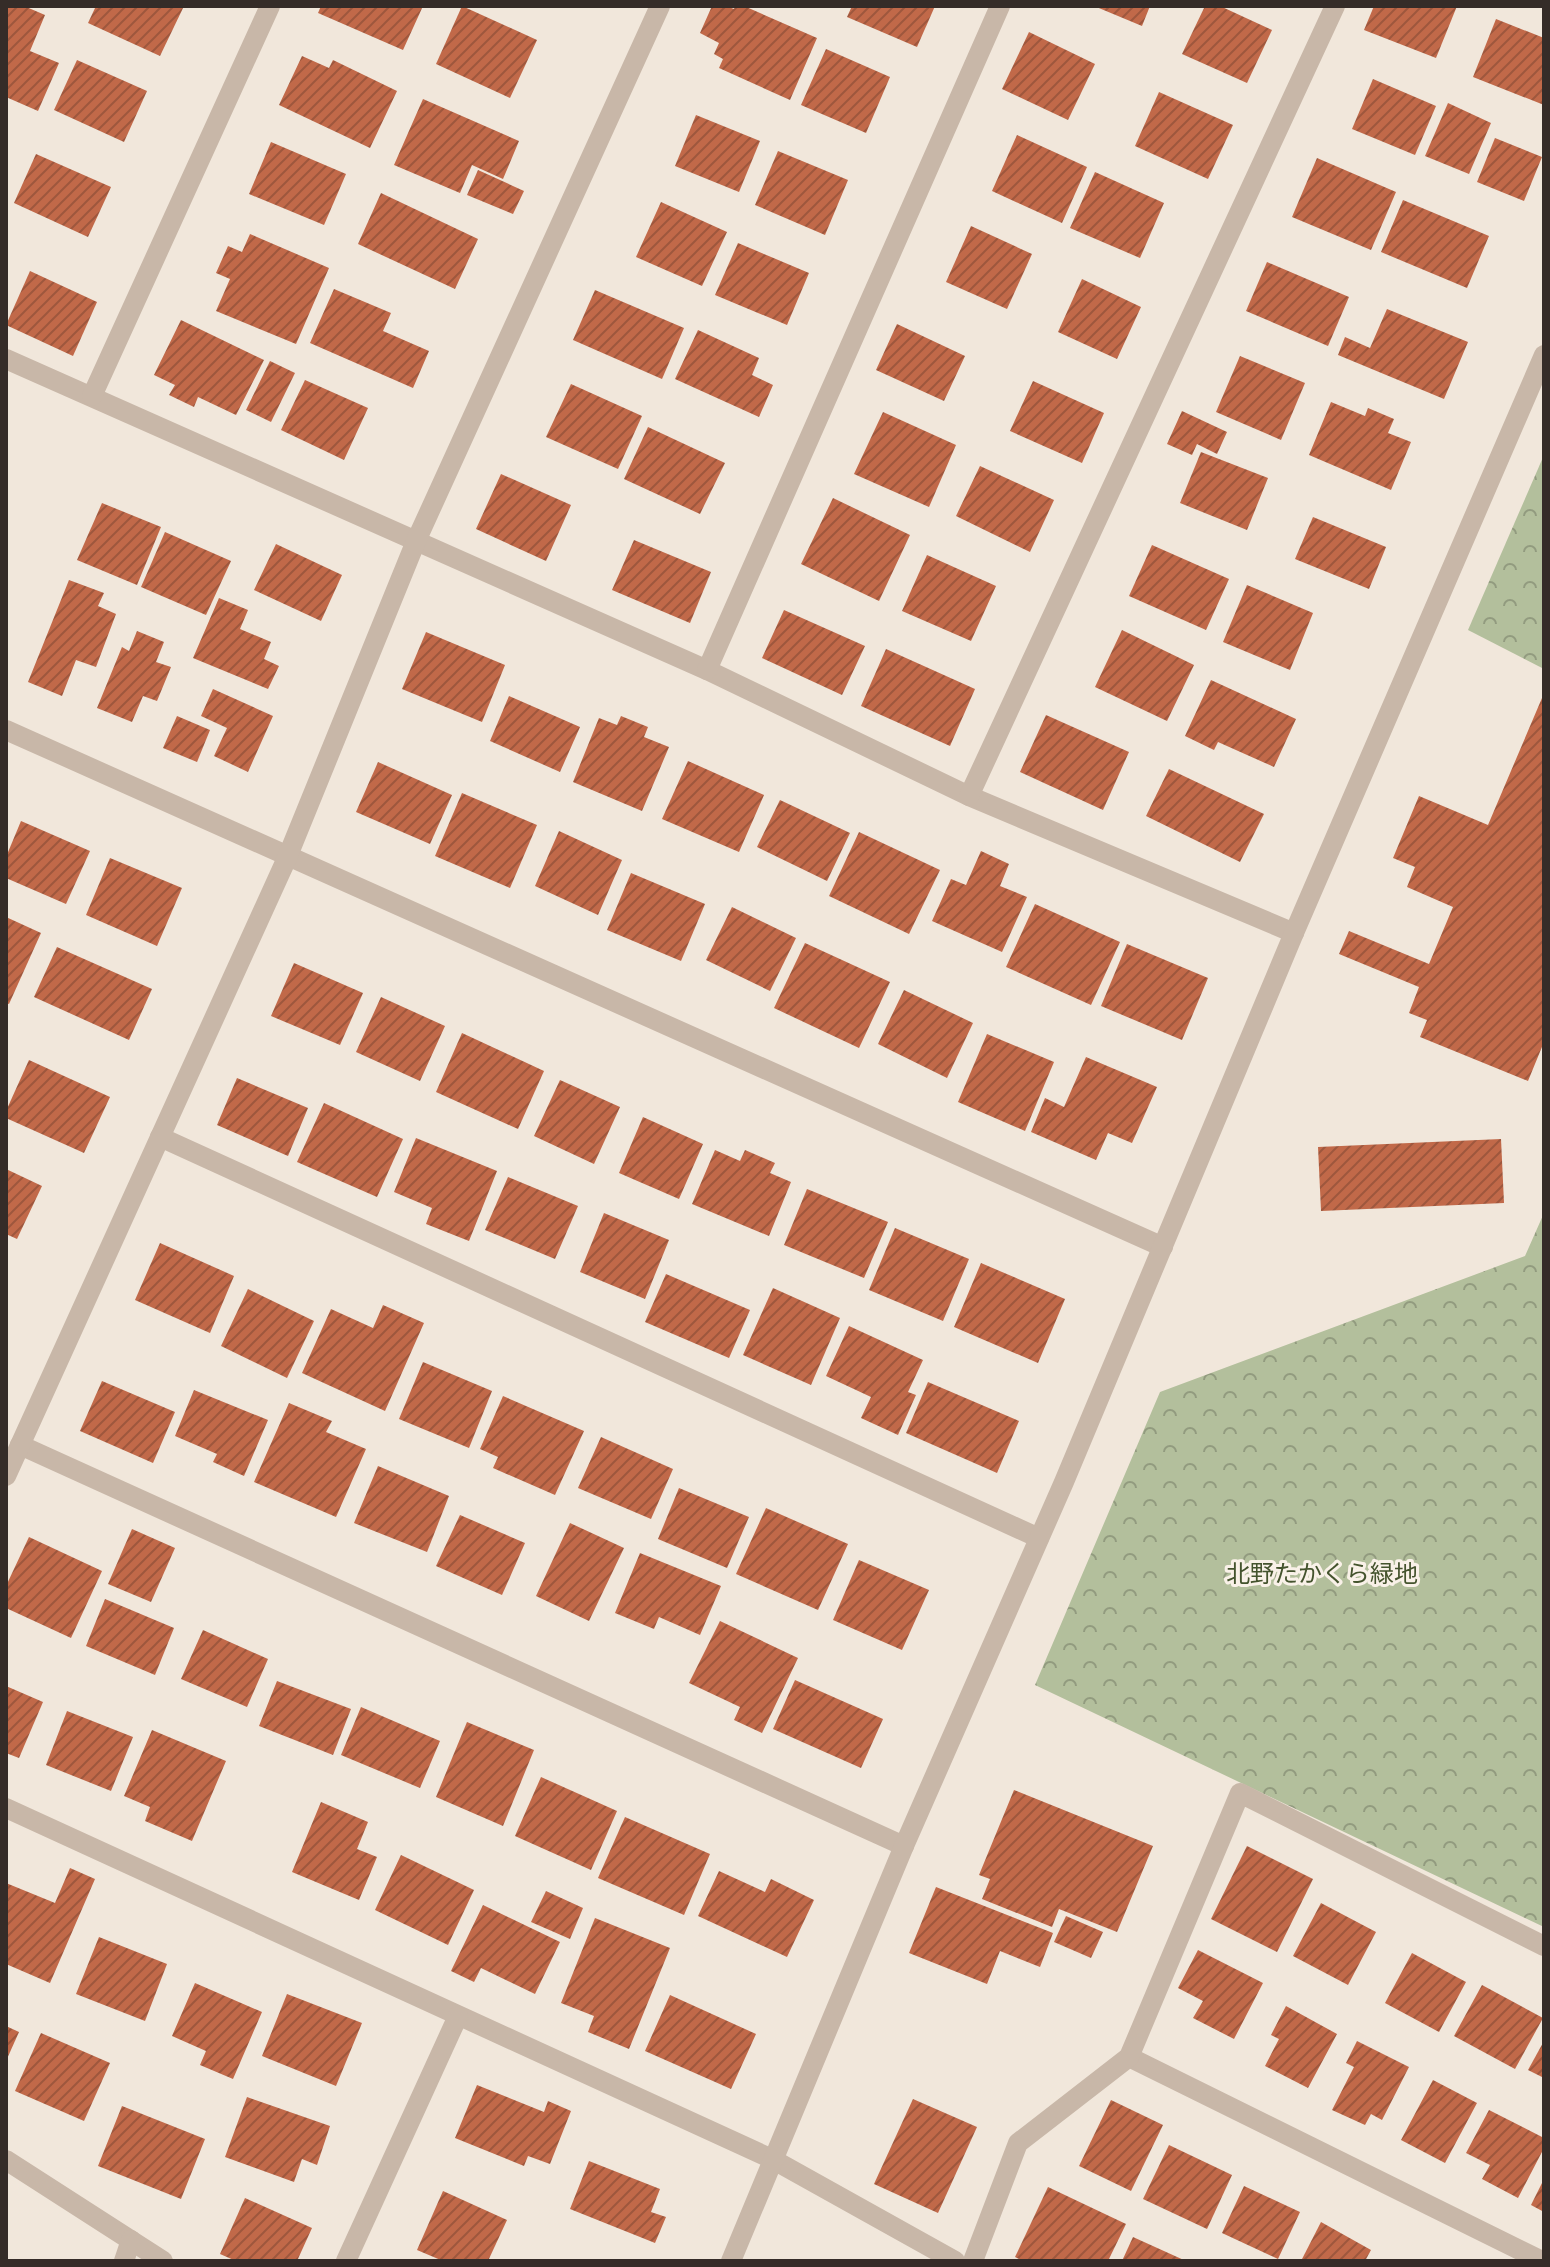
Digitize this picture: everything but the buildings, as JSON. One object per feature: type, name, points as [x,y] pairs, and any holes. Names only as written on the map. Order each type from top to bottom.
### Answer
[{"type":"street","points":[[92,396],[270,6]]},
{"type":"street","points":[[6,1476],[287,858],[416,541],[660,6]]},
{"type":"street","points":[[707,670],[1000,6]]},
{"type":"street","points":[[969,796],[1335,6]]},
{"type":"street","points":[[731,2261],[904,1846],[1039,1538],[1294,933],[1544,355]]},
{"type":"street","points":[[6,359],[707,670],[969,796],[1294,933]]},
{"type":"street","points":[[6,730],[1163,1247]]},
{"type":"street","points":[[160,1137],[1039,1538]]},
{"type":"street","points":[[20,1445],[904,1846]]},
{"type":"street","points":[[973,2261],[1018,2143],[1129,2057],[1240,1793],[1544,1946]]},
{"type":"street","points":[[6,1808],[772,2159],[955,2261]]},
{"type":"street","points":[[346,2261],[458,2016]]},
{"type":"street","points":[[1129,2057],[1542,2261]]},
{"type":"street","points":[[6,2160],[163,2261]]},
{"type":"street","points":[[124,2261],[131,2240]]},
{"type":"green space","points":[[1544,455],[1544,669],[1468,630]]},
{"type":"green space","name":"北野たかくら緑地","points":[[1544,1213],[1544,1927],[1035,1685],[1160,1392],[1525,1256]]}]
